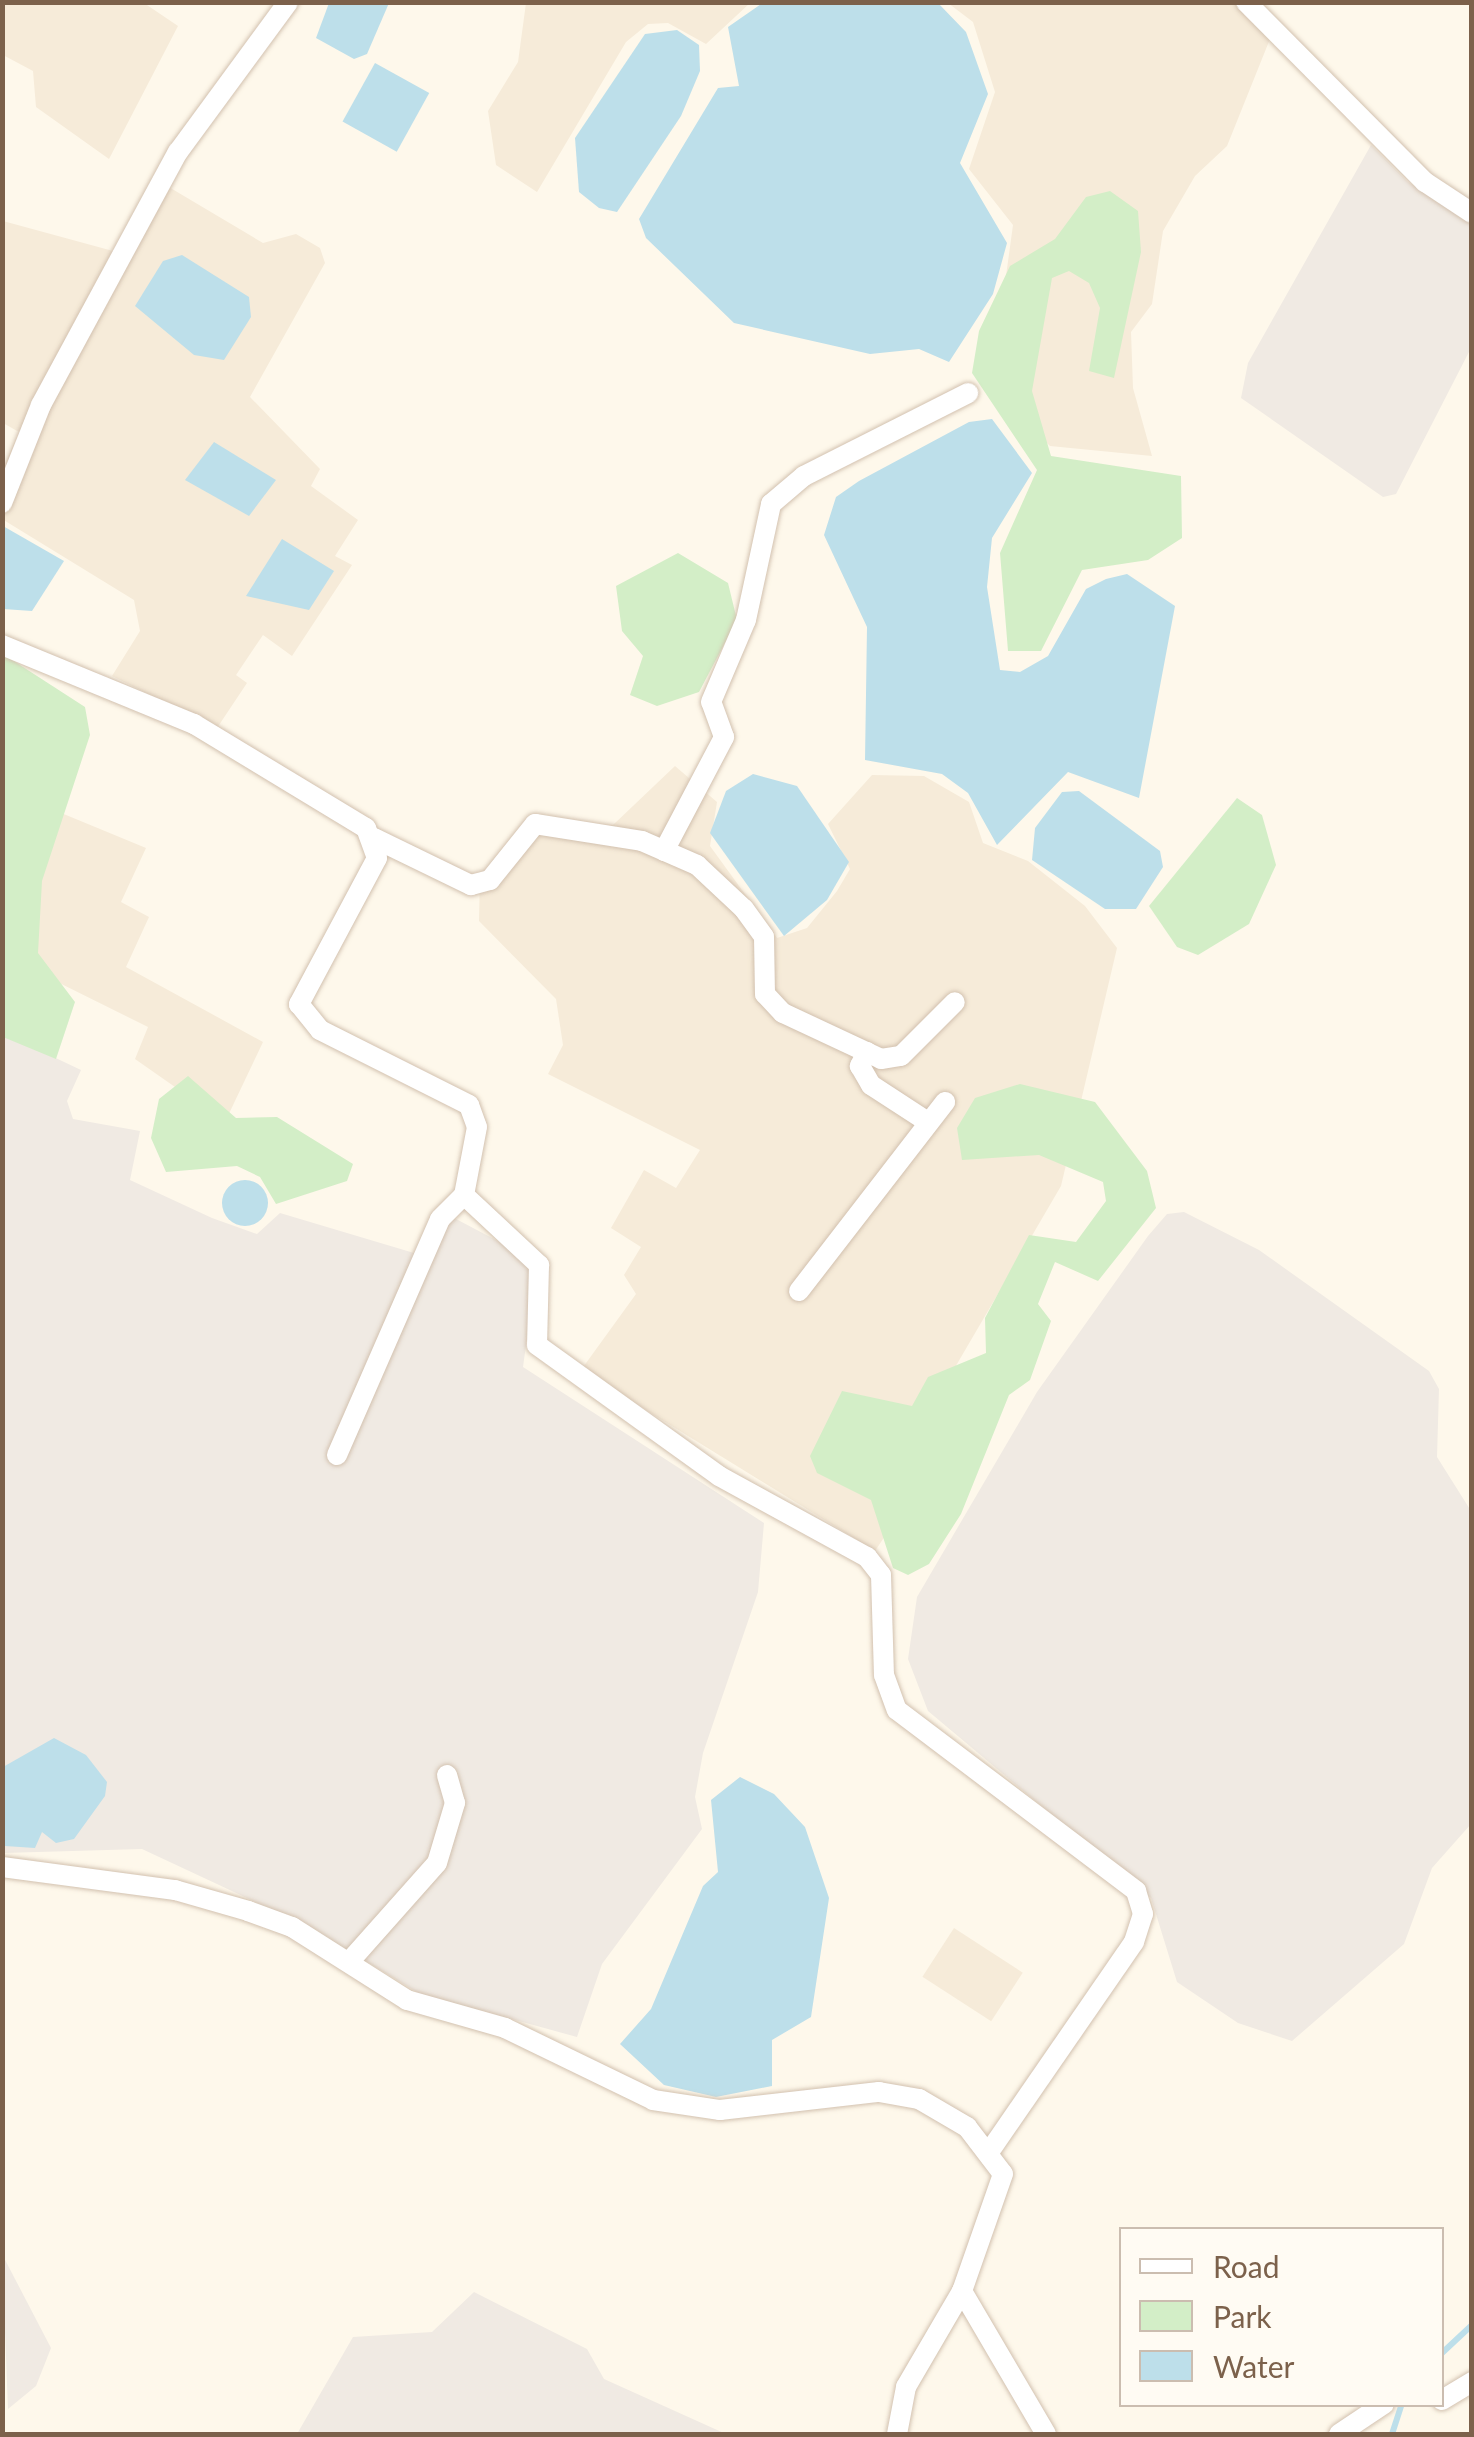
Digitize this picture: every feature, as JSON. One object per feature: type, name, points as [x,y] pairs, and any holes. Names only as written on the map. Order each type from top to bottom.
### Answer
[{"type":"street","points":[[2,502],[41,404],[178,152],[288,2]]},
{"type":"street","points":[[1246,2],[1425,182],[1472,213]]},
{"type":"street","points":[[664,850],[724,737],[711,702],[746,620],[772,504],[804,476],[968,393]]},
{"type":"street","points":[[2,645],[194,724],[374,838],[471,885],[490,880],[535,824],[664,850],[698,866],[744,909],[764,937],[764,994],[783,1013],[866,1052],[901,1056],[955,1002]]},
{"type":"street","points":[[337,1456],[440,1219],[464,1195],[476,1127],[469,1105],[320,1030],[299,1004],[377,858],[374,838]]},
{"type":"street","points":[[866,1052],[860,1066],[871,1085],[928,1122]]},
{"type":"street","points":[[798,1292],[944,1102]]},
{"type":"street","points":[[464,1195],[539,1264],[534,1325],[544,1352],[719,1476],[867,1557],[881,1576],[884,1675],[897,1710],[1136,1891],[1144,1914],[1134,1942],[992,2149]]},
{"type":"street","points":[[349,1962],[437,1863],[456,1803],[446,1775]]},
{"type":"street","points":[[2,1867],[175,1890],[292,1927],[408,2000],[522,2035],[653,2100],[720,2110],[904,2095],[992,2149],[1003,2174],[962,2292],[921,2354],[896,2434]]},
{"type":"street","points":[[962,2292],[1046,2434]]},
{"type":"street","points":[[1444,2399],[1472,2382]]},
{"type":"street","points":[[1339,2434],[1380,2407]]},
{"type":"shaded area","points":[[526,2],[750,3],[706,44],[668,23],[648,24],[626,42],[537,192],[496,165],[488,111],[518,62]]},
{"type":"shaded area","points":[[2,3],[144,3],[178,26],[109,159],[36,107],[33,71],[3,55]]},
{"type":"shaded area","points":[[948,3],[1238,3],[1270,39],[1227,146],[1195,176],[1163,231],[1152,304],[1131,332],[1133,388],[1152,456],[1050,446],[1016,413],[1006,276],[1013,225],[969,169],[995,92],[973,22]]},
{"type":"shaded area","points":[[1371,145],[1408,182],[1471,222],[1471,348],[1396,494],[1383,497],[1241,398],[1248,363]]},
{"type":"shaded area","points":[[157,180],[263,243],[296,234],[320,248],[325,263],[250,397],[320,469],[311,486],[358,520],[335,556],[352,565],[292,656],[263,635],[236,675],[247,683],[217,728],[112,676],[140,631],[134,600],[2,519],[19,474],[4,466],[19,432],[3,423],[3,221],[113,251]]},
{"type":"shaded area","points":[[675,766],[717,802],[710,846],[777,938],[807,928],[850,869],[828,824],[872,775],[924,776],[969,802],[983,843],[1028,861],[1085,906],[1117,948],[1061,1186],[919,1429],[891,1527],[875,1551],[581,1370],[636,1294],[624,1275],[641,1247],[611,1228],[644,1170],[676,1188],[700,1150],[548,1074],[563,1045],[556,999],[479,921],[480,876],[525,820],[613,825]]},
{"type":"shaded area","points":[[54,810],[146,848],[121,902],[149,917],[126,967],[263,1042],[225,1122],[135,1059],[148,1027],[3,955]]},
{"type":"shaded area","points":[[5,1034],[81,1070],[67,1101],[73,1119],[140,1131],[130,1180],[212,1218],[257,1234],[280,1213],[414,1253],[439,1210],[528,1257],[536,1273],[523,1367],[764,1523],[758,1592],[703,1753],[695,1797],[702,1829],[602,1964],[577,2037],[420,1994],[313,1929],[142,1849],[3,1853]]},
{"type":"shaded area","points":[[1184,1212],[1259,1250],[1429,1371],[1439,1389],[1437,1457],[1471,1511],[1471,1824],[1432,1868],[1404,1944],[1292,2041],[1238,2023],[1177,1982],[1151,1898],[928,1711],[908,1659],[917,1597],[1037,1392],[1148,1236],[1167,1214]]},
{"type":"shaded area","points":[[954,1928],[1023,1973],[991,2021],[922,1977]]},
{"type":"shaded area","points":[[2,2254],[51,2348],[36,2386],[8,2409]]},
{"type":"shaded area","points":[[474,2292],[587,2349],[604,2379],[726,2434],[297,2434],[353,2337],[432,2332]]},
{"type":"green space","points":[[1110,191],[1138,211],[1141,252],[1114,378],[1089,371],[1100,308],[1089,283],[1069,271],[1052,278],[1032,391],[1051,456],[1181,476],[1182,538],[1148,560],[1082,570],[1041,651],[1008,651],[1000,553],[1037,470],[972,373],[979,331],[1010,266],[1055,239],[1086,197]]},
{"type":"green space","points":[[678,553],[728,583],[737,620],[699,692],[657,706],[630,695],[643,656],[622,631],[616,586]]},
{"type":"green space","points":[[3,654],[85,707],[90,735],[42,881],[38,953],[75,1002],[56,1059],[3,1037]]},
{"type":"green space","points":[[1237,798],[1262,815],[1276,865],[1249,924],[1198,955],[1177,947],[1149,906]]},
{"type":"green space","points":[[188,1076],[236,1118],[277,1117],[353,1164],[347,1181],[276,1204],[260,1177],[237,1166],[166,1172],[151,1138],[159,1099]]},
{"type":"green space","points":[[1020,1084],[1095,1102],[1147,1171],[1156,1208],[1098,1281],[1055,1262],[1038,1304],[1051,1321],[1030,1380],[1009,1395],[961,1514],[929,1564],[908,1575],[893,1568],[871,1500],[817,1473],[810,1456],[842,1391],[912,1406],[928,1377],[986,1353],[985,1318],[1029,1235],[1076,1242],[1106,1201],[1103,1182],[1039,1155],[962,1160],[957,1128],[975,1098]]},
{"type":"water","points":[[764,2],[938,3],[966,32],[988,94],[960,163],[1007,243],[993,294],[949,362],[919,349],[870,354],[734,323],[646,238],[639,219],[718,88],[739,86],[728,27]]},
{"type":"water","points":[[329,3],[389,3],[367,54],[354,59],[316,38]]},
{"type":"water","points":[[677,30],[699,45],[700,71],[681,116],[617,212],[599,208],[579,192],[575,138],[645,34]]},
{"type":"water","points":[[375,63],[429,93],[397,152],[343,122]]},
{"type":"water","points":[[182,255],[249,297],[251,317],[224,360],[194,355],[135,306],[163,261]]},
{"type":"water","points":[[992,419],[1032,473],[992,538],[987,587],[1000,670],[1020,672],[1048,656],[1086,589],[1106,579],[1127,574],[1175,606],[1139,798],[1068,772],[997,845],[968,793],[942,774],[865,760],[867,627],[824,535],[836,497],[859,481],[969,422]]},
{"type":"water","points":[[214,442],[276,480],[249,516],[185,480]]},
{"type":"water","points":[[3,526],[64,561],[32,611],[3,609]]},
{"type":"water","points":[[282,539],[334,571],[309,610],[246,596]]},
{"type":"water","points":[[753,774],[797,786],[849,862],[827,900],[784,936],[710,833],[726,791]]},
{"type":"water","points":[[1079,791],[1160,851],[1163,867],[1136,909],[1105,909],[1032,860],[1035,828],[1062,792]]},
{"type":"water","points":[[245,1180],[262,1186],[268,1203],[262,1220],[245,1226],[228,1220],[222,1203],[228,1186]]},
{"type":"water","points":[[54,1738],[86,1755],[107,1782],[105,1796],[74,1839],[56,1843],[42,1832],[35,1848],[5,1846],[3,1767]]},
{"type":"water","points":[[740,1777],[774,1794],[805,1827],[829,1898],[811,2017],[772,2040],[772,2086],[716,2097],[664,2085],[620,2044],[651,2009],[703,1886],[718,1872],[711,1800]]},
{"type":"waterway","points":[[1444,2351],[1472,2325]]},
{"type":"waterway","points":[[1392,2434],[1401,2407]]}]
